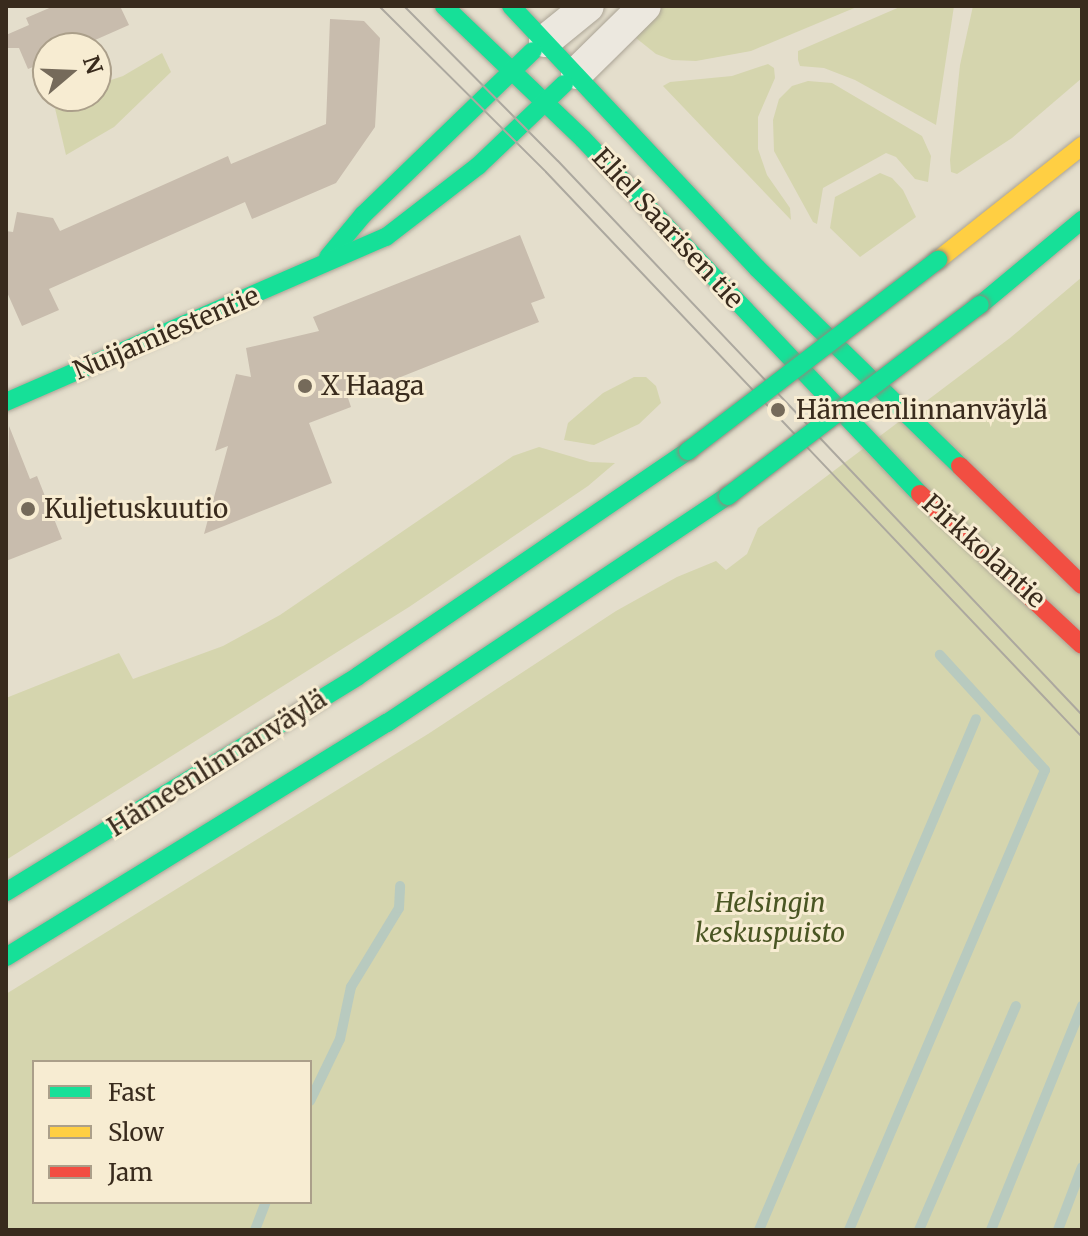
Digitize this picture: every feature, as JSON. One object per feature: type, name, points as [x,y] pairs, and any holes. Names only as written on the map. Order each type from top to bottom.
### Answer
[{"type":"main road","name":"Eliel Saarisen tie","points":[[444,6],[544,102],[885,458]]},
{"type":"main road","name":"Eliel Saarisen tie","points":[[511,6],[757,268],[919,429]]},
{"type":"main road","name":"Nuijamiestentie","points":[[324,262],[363,215],[545,41]]},
{"type":"main road","name":"Nuijamiestentie","points":[[6,402],[386,237],[511,138],[544,102],[577,73]]},
{"type":"main road","name":"Hämeenlinnanväylä","points":[[6,892],[358,676],[688,451],[1082,146]]},
{"type":"main road","name":"Hämeenlinnanväylä","points":[[6,957],[387,723],[728,496],[980,305],[1082,220]]},
{"type":"main road","name":"Pirkkolantie","points":[[919,429],[1082,585]]},
{"type":"main road","name":"Pirkkolantie","points":[[885,458],[969,544],[1023,588],[1082,645]]},
{"type":"street","points":[[545,41],[588,6]]},
{"type":"street","points":[[577,73],[645,6]]},
{"type":"green space","points":[[663,6],[859,6],[751,51],[696,61],[672,60],[656,54],[636,38]]},
{"type":"green space","points":[[902,6],[954,6],[936,125],[855,80],[824,68],[800,66],[798,60],[798,51]]},
{"type":"green space","points":[[973,6],[1082,6],[1082,78],[1012,138],[957,174],[951,172],[950,160],[960,65]]},
{"type":"green space","points":[[162,53],[171,72],[114,127],[66,155],[56,112],[112,112],[112,80]]},
{"type":"green space","points":[[768,64],[774,68],[775,78],[758,117],[758,149],[767,175],[790,208],[791,220],[663,86],[670,82],[732,76]]},
{"type":"green space","points":[[808,81],[832,83],[922,136],[931,156],[928,182],[915,179],[896,157],[886,153],[823,188],[817,224],[813,222],[774,151],[773,120],[779,99],[792,86]]},
{"type":"green space","points":[[880,173],[892,178],[903,190],[916,217],[860,257],[830,228],[835,197]]},
{"type":"green space","name":"Helsingin keskuspuisto","points":[[1082,277],[1082,1230],[6,1230],[6,994],[428,734],[616,611],[677,577],[716,561],[726,570],[747,554],[758,528],[1010,338]]},
{"type":"green space","points":[[634,377],[646,377],[656,386],[661,403],[639,424],[594,445],[564,440],[568,423],[603,393]]},
{"type":"green space","points":[[539,447],[590,462],[615,463],[588,486],[409,607],[6,860],[6,698],[119,653],[133,679],[223,646],[280,615],[513,456]]},
{"type":"building","points":[[54,6],[120,6],[129,25],[112,33],[32,32],[32,67],[28,69],[19,48],[6,48],[6,35],[29,25],[26,18]]},
{"type":"building","points":[[330,19],[364,21],[380,38],[375,127],[336,183],[252,219],[245,202],[49,289],[59,310],[22,326],[6,290],[6,231],[13,232],[17,212],[53,218],[60,231],[228,156],[231,164],[326,124]]},
{"type":"building","name":"X Haaga","points":[[520,235],[545,298],[531,303],[539,322],[348,398],[351,407],[309,423],[332,483],[204,534],[228,446],[215,451],[236,374],[251,377],[246,348],[319,331],[313,317]]},
{"type":"building","name":"Kuljetuskuutio","points":[[9,426],[30,479],[37,476],[62,539],[6,561]]},
{"type":"waterway","points":[[849,1230],[1045,770],[940,655]]},
{"type":"waterway","points":[[759,1230],[976,719]]},
{"type":"waterway","points":[[312,1097],[340,1039],[351,987],[399,908],[400,886]]},
{"type":"waterway","points":[[919,1230],[1016,1006]]},
{"type":"waterway","points":[[991,1230],[1082,1006]]},
{"type":"waterway","points":[[1058,1230],[1082,1167]]},
{"type":"waterway","points":[[255,1230],[265,1204]]},
{"type":"tram line","points":[[379,6],[546,172],[1082,737]]},
{"type":"tram line","points":[[404,6],[558,161],[1082,715]]},
{"type":"traffic: fast","points":[[444,6],[583,139],[920,494]]},
{"type":"traffic: fast","points":[[511,6],[757,268],[960,466]]},
{"type":"traffic: fast","points":[[328,257],[363,215],[533,51]]},
{"type":"traffic: fast","points":[[6,402],[386,237],[478,166],[564,84]]},
{"type":"traffic: fast","points":[[980,305],[1082,220]]},
{"type":"traffic: fast","points":[[688,451],[938,260]]},
{"type":"traffic: fast","points":[[728,496],[980,305]]},
{"type":"traffic: fast","points":[[6,892],[358,676],[688,451]]},
{"type":"traffic: fast","points":[[6,957],[387,723],[728,496]]},
{"type":"traffic: slow","points":[[938,260],[1082,146]]},
{"type":"traffic: jam","points":[[960,466],[1082,585]]},
{"type":"traffic: jam","points":[[920,494],[1082,645]]},
{"type":"place","name":"X Haaga","points":[[305,386]]},
{"type":"place","name":"Hämeenlinnanväylä","points":[[778,410]]},
{"type":"place","name":"Kuljetuskuutio","points":[[28,509]]}]
